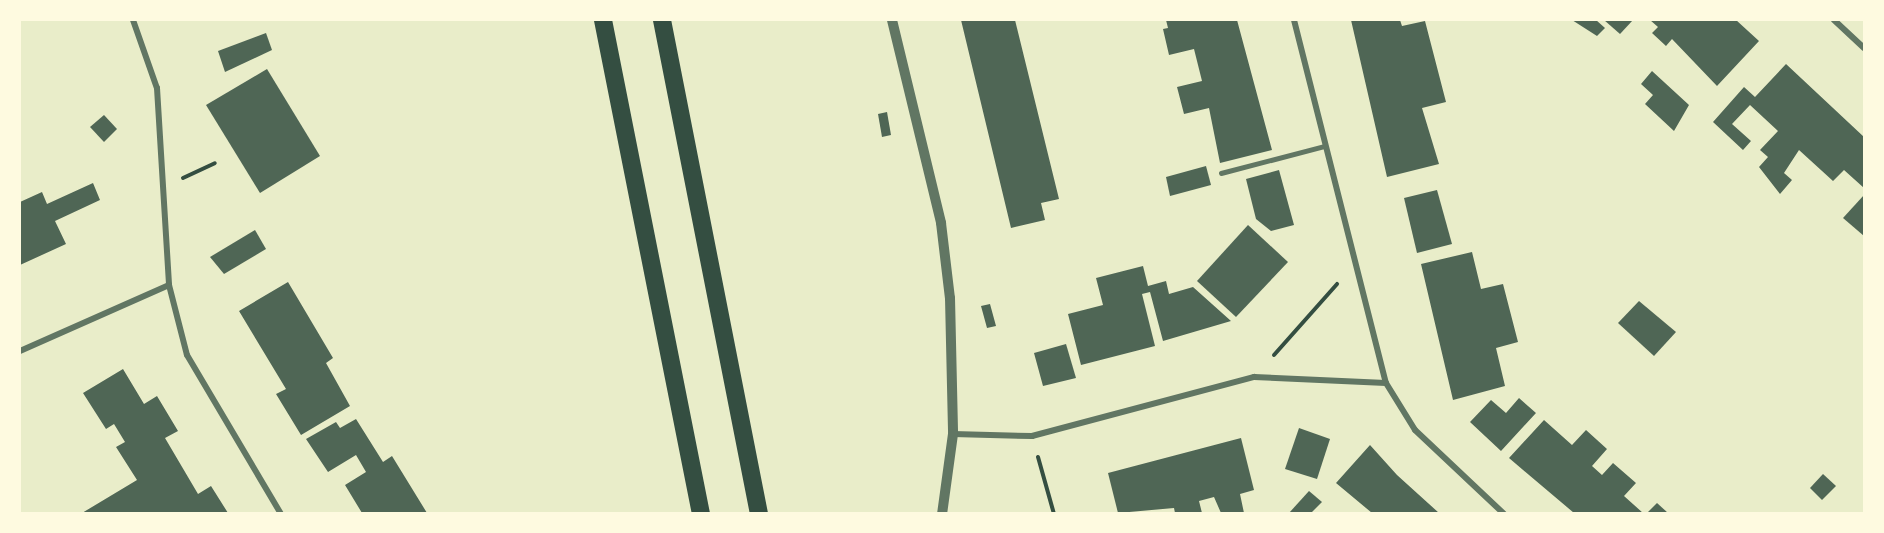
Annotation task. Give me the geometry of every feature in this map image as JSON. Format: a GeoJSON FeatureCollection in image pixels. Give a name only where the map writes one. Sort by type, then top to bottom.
{"type":"FeatureCollection","features":[{"type":"Feature","properties":{"kind":"highway"},"geometry":{"type":"LineString","coordinates":[[603,20],[701,513]]}},
{"type":"Feature","properties":{"kind":"highway"},"geometry":{"type":"LineString","coordinates":[[662,20],[759,513]]}},
{"type":"Feature","properties":{"kind":"street"},"geometry":{"type":"LineString","coordinates":[[133,20],[157,88],[169,285],[187,355],[281,513]]}},
{"type":"Feature","properties":{"kind":"street"},"geometry":{"type":"LineString","coordinates":[[892,20],[941,223],[954,361],[953,434],[942,513]]}},
{"type":"Feature","properties":{"kind":"street"},"geometry":{"type":"LineString","coordinates":[[1294,20],[1386,383],[1415,430],[1504,513]]}},
{"type":"Feature","properties":{"kind":"street"},"geometry":{"type":"LineString","coordinates":[[1834,20],[1864,48]]}},
{"type":"Feature","properties":{"kind":"street"},"geometry":{"type":"LineString","coordinates":[[20,351],[169,285]]}},
{"type":"Feature","properties":{"kind":"street"},"geometry":{"type":"LineString","coordinates":[[953,434],[1032,436],[1254,377],[1386,383]]}},
{"type":"Feature","properties":{"kind":"lane"},"geometry":{"type":"LineString","coordinates":[[1221,173],[1325,146]]}},
{"type":"Feature","properties":{"kind":"path"},"geometry":{"type":"LineString","coordinates":[[164,183],[215,163]]}},
{"type":"Feature","properties":{"kind":"path"},"geometry":{"type":"LineString","coordinates":[[1254,377],[1355,264]]}},
{"type":"Feature","properties":{"kind":"path"},"geometry":{"type":"LineString","coordinates":[[1032,436],[1054,513]]}},
{"type":"Feature","properties":{"kind":"building"},"geometry":{"type":"Polygon","coordinates":[[[961,20],[1015,20],[1059,199],[1041,203],[1045,220],[1011,228],[961,20]]]}},
{"type":"Feature","properties":{"kind":"building"},"geometry":{"type":"Polygon","coordinates":[[[1166,20],[1237,20],[1272,150],[1220,163],[1209,108],[1184,114],[1177,87],[1202,81],[1194,49],[1169,55],[1163,29],[1168,28],[1166,20]]]}},
{"type":"Feature","properties":{"kind":"building"},"geometry":{"type":"Polygon","coordinates":[[[1351,20],[1400,20],[1402,26],[1425,21],[1446,102],[1422,108],[1439,164],[1387,177],[1351,20]]]}},
{"type":"Feature","properties":{"kind":"building"},"geometry":{"type":"Polygon","coordinates":[[[1572,20],[1596,20],[1605,28],[1597,36],[1572,20]]]}},
{"type":"Feature","properties":{"kind":"building"},"geometry":{"type":"Polygon","coordinates":[[[1604,20],[1633,20],[1620,34],[1604,20]]]}},
{"type":"Feature","properties":{"kind":"building"},"geometry":{"type":"Polygon","coordinates":[[[1650,20],[1736,20],[1759,41],[1717,86],[1672,39],[1666,46],[1652,33],[1658,27],[1650,20]]]}},
{"type":"Feature","properties":{"kind":"building"},"geometry":{"type":"Polygon","coordinates":[[[266,33],[272,50],[225,72],[218,51],[266,33]]]}},
{"type":"Feature","properties":{"kind":"building"},"geometry":{"type":"Polygon","coordinates":[[[1786,64],[1864,137],[1864,188],[1844,170],[1833,181],[1799,150],[1784,173],[1792,180],[1780,194],[1759,167],[1768,157],[1760,150],[1778,131],[1750,105],[1732,124],[1751,141],[1743,150],[1713,122],[1744,87],[1755,97],[1786,64]]]}},
{"type":"Feature","properties":{"kind":"building"},"geometry":{"type":"Polygon","coordinates":[[[267,69],[320,156],[260,193],[206,105],[267,69]]]}},
{"type":"Feature","properties":{"kind":"building"},"geometry":{"type":"Polygon","coordinates":[[[1652,71],[1689,105],[1674,131],[1645,104],[1653,95],[1641,84],[1652,71]]]}},
{"type":"Feature","properties":{"kind":"building"},"geometry":{"type":"Polygon","coordinates":[[[887,112],[891,135],[882,137],[878,114],[887,112]]]}},
{"type":"Feature","properties":{"kind":"building"},"geometry":{"type":"Polygon","coordinates":[[[104,115],[117,129],[104,142],[90,127],[104,115]]]}},
{"type":"Feature","properties":{"kind":"building"},"geometry":{"type":"Polygon","coordinates":[[[1206,166],[1211,185],[1170,196],[1166,177],[1206,166]]]}},
{"type":"Feature","properties":{"kind":"building"},"geometry":{"type":"Polygon","coordinates":[[[1279,170],[1294,225],[1271,231],[1256,219],[1246,179],[1279,170]]]}},
{"type":"Feature","properties":{"kind":"building"},"geometry":{"type":"Polygon","coordinates":[[[93,183],[100,200],[55,221],[66,244],[20,265],[20,202],[42,192],[47,204],[93,183]]]}},
{"type":"Feature","properties":{"kind":"building"},"geometry":{"type":"Polygon","coordinates":[[[1437,190],[1452,244],[1417,253],[1404,198],[1437,190]]]}},
{"type":"Feature","properties":{"kind":"building"},"geometry":{"type":"Polygon","coordinates":[[[1864,195],[1864,236],[1843,218],[1864,195]]]}},
{"type":"Feature","properties":{"kind":"building"},"geometry":{"type":"Polygon","coordinates":[[[1248,225],[1288,262],[1236,317],[1197,281],[1248,225]]]}},
{"type":"Feature","properties":{"kind":"building"},"geometry":{"type":"Polygon","coordinates":[[[255,230],[266,249],[224,274],[210,257],[255,230]]]}},
{"type":"Feature","properties":{"kind":"building"},"geometry":{"type":"Polygon","coordinates":[[[1472,252],[1481,289],[1503,284],[1518,342],[1496,348],[1505,386],[1453,400],[1421,264],[1472,252]]]}},
{"type":"Feature","properties":{"kind":"building"},"geometry":{"type":"Polygon","coordinates":[[[1143,266],[1148,286],[1166,281],[1169,294],[1193,287],[1231,321],[1163,341],[1150,292],[1142,294],[1155,346],[1081,365],[1068,314],[1103,305],[1096,278],[1143,266]]]}},
{"type":"Feature","properties":{"kind":"building"},"geometry":{"type":"Polygon","coordinates":[[[288,282],[333,358],[326,363],[350,406],[301,435],[276,394],[286,389],[239,311],[288,282]]]}},
{"type":"Feature","properties":{"kind":"building"},"geometry":{"type":"Polygon","coordinates":[[[1639,301],[1676,332],[1654,356],[1618,323],[1639,301]]]}},
{"type":"Feature","properties":{"kind":"building"},"geometry":{"type":"Polygon","coordinates":[[[990,304],[996,326],[987,328],[981,306],[990,304]]]}},
{"type":"Feature","properties":{"kind":"building"},"geometry":{"type":"Polygon","coordinates":[[[1066,344],[1076,378],[1043,386],[1034,353],[1066,344]]]}},
{"type":"Feature","properties":{"kind":"building"},"geometry":{"type":"Polygon","coordinates":[[[123,369],[144,404],[157,396],[178,431],[165,438],[198,494],[211,486],[228,513],[82,513],[137,480],[116,447],[125,442],[114,424],[106,429],[83,393],[123,369]]]}},
{"type":"Feature","properties":{"kind":"building"},"geometry":{"type":"Polygon","coordinates":[[[1519,398],[1536,413],[1501,451],[1470,422],[1491,400],[1506,413],[1519,398]]]}},
{"type":"Feature","properties":{"kind":"building"},"geometry":{"type":"Polygon","coordinates":[[[356,419],[383,462],[392,456],[427,513],[362,513],[345,485],[366,472],[356,455],[328,472],[306,439],[336,422],[340,428],[356,419]]]}},
{"type":"Feature","properties":{"kind":"building"},"geometry":{"type":"Polygon","coordinates":[[[1544,420],[1572,445],[1586,430],[1607,449],[1592,466],[1602,475],[1613,463],[1636,483],[1624,496],[1643,513],[1574,513],[1509,458],[1544,420]]]}},
{"type":"Feature","properties":{"kind":"building"},"geometry":{"type":"Polygon","coordinates":[[[1299,428],[1330,439],[1317,479],[1285,469],[1299,428]]]}},
{"type":"Feature","properties":{"kind":"building"},"geometry":{"type":"Polygon","coordinates":[[[1241,438],[1254,490],[1240,494],[1244,513],[1221,513],[1214,497],[1199,501],[1202,513],[1175,513],[1174,508],[1118,513],[1108,473],[1241,438]]]}},
{"type":"Feature","properties":{"kind":"building"},"geometry":{"type":"Polygon","coordinates":[[[1370,445],[1397,475],[1439,513],[1372,513],[1336,483],[1370,445]]]}},
{"type":"Feature","properties":{"kind":"building"},"geometry":{"type":"Polygon","coordinates":[[[1823,474],[1836,486],[1822,500],[1810,488],[1823,474]]]}},
{"type":"Feature","properties":{"kind":"building"},"geometry":{"type":"Polygon","coordinates":[[[1309,491],[1322,502],[1311,513],[1289,513],[1309,491]]]}},
{"type":"Feature","properties":{"kind":"building"},"geometry":{"type":"Polygon","coordinates":[[[1657,503],[1668,513],[1647,513],[1657,503]]]}}]}
